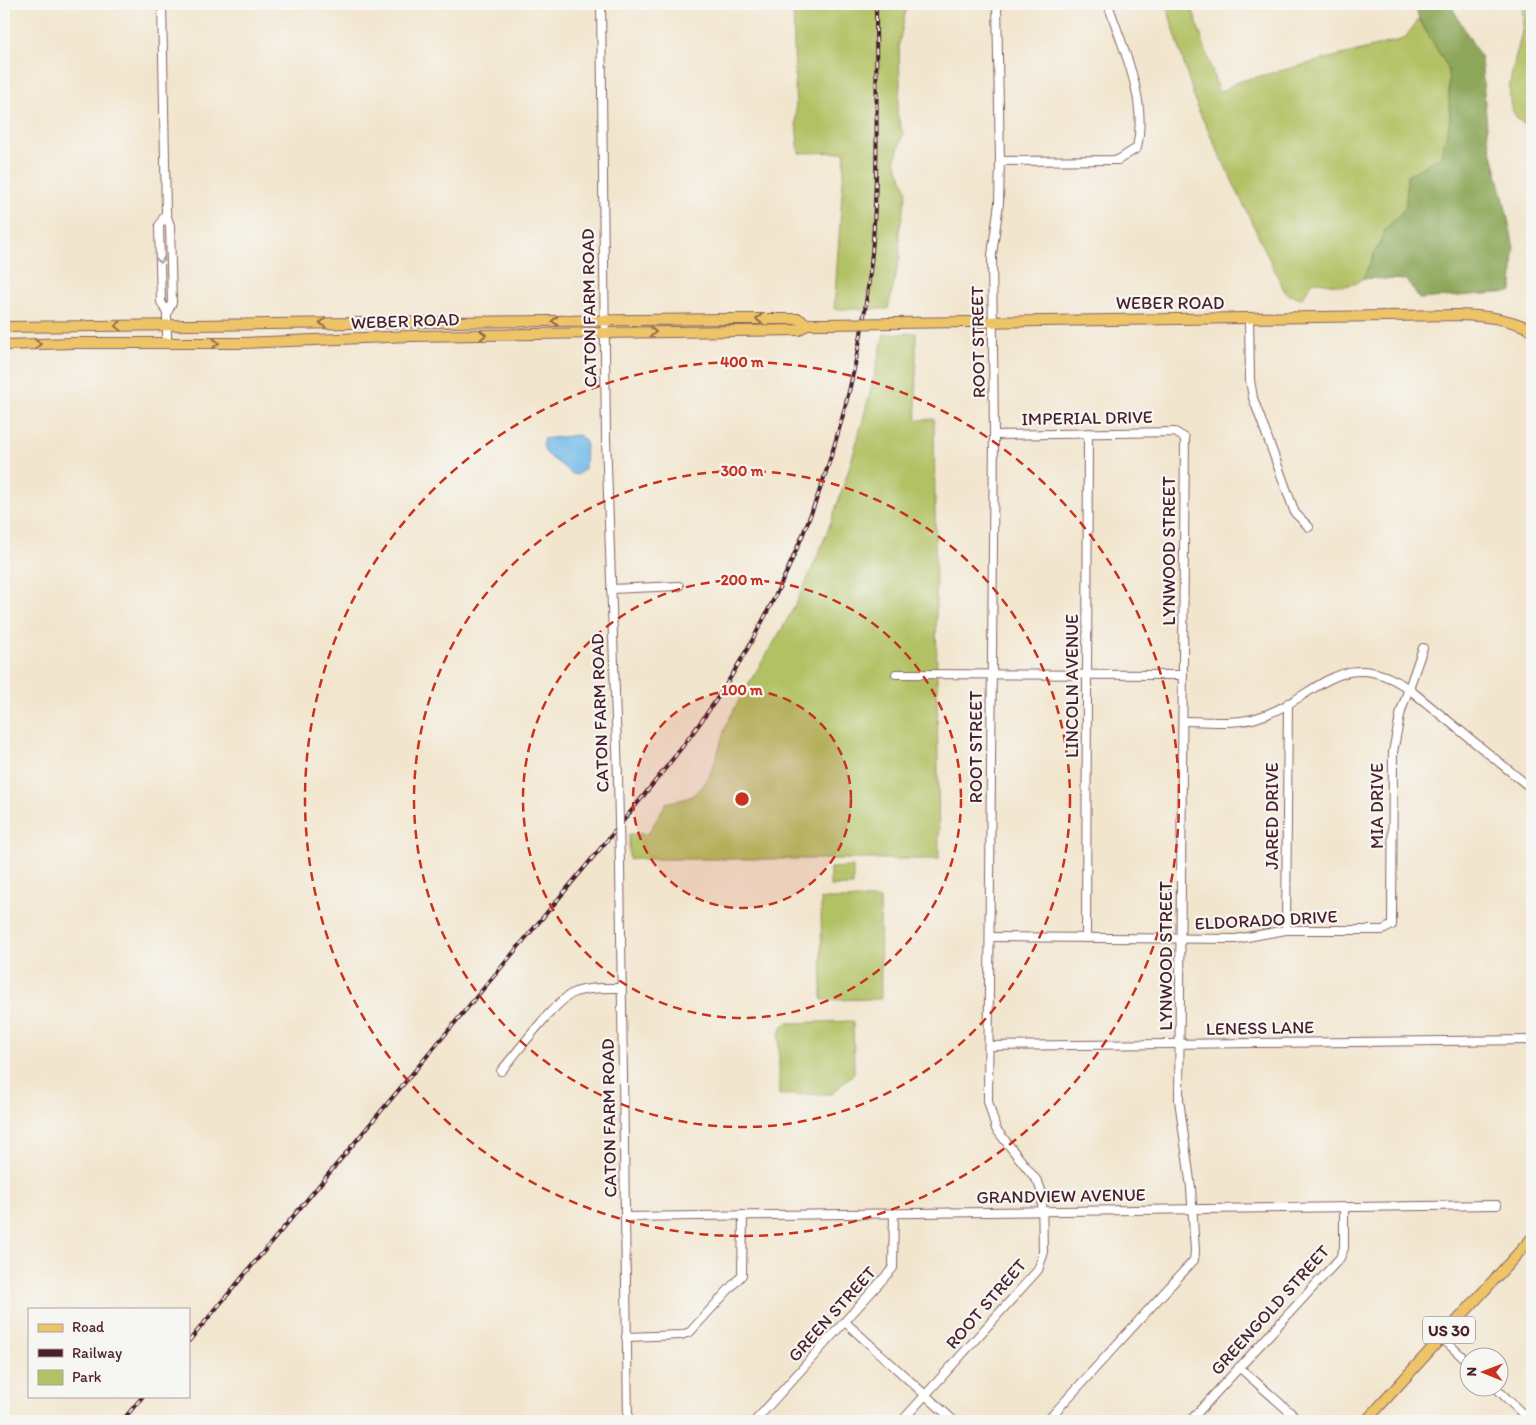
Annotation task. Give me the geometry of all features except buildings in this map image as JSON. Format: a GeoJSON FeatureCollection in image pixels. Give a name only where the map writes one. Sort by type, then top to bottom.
{"type":"FeatureCollection","features":[{"type":"Feature","properties":{"kind":"main road","name":"WEBER ROAD"},"geometry":{"type":"LineString","coordinates":[[4,327],[799,319],[807,324],[826,324],[993,320],[1466,315],[1518,322],[1532,330]]}},
{"type":"Feature","properties":{"kind":"main road","name":"WEBER ROAD"},"geometry":{"type":"LineString","coordinates":[[4,346],[73,343],[243,343],[411,336],[799,330],[807,324]]}},
{"type":"Feature","properties":{"kind":"main road","name":"US 30"},"geometry":{"type":"LineString","coordinates":[[1366,1421],[1532,1238]]}},
{"type":"Feature","properties":{"kind":"street"},"geometry":{"type":"LineString","coordinates":[[162,4],[166,213],[159,226],[161,302],[167,312],[167,343]]}},
{"type":"Feature","properties":{"kind":"street","name":"CATON FARM ROAD"},"geometry":{"type":"LineString","coordinates":[[601,4],[604,333],[620,867],[628,1421]]}},
{"type":"Feature","properties":{"kind":"street","name":"ROOT STREET"},"geometry":{"type":"LineString","coordinates":[[902,1421],[1038,1270],[1043,1255],[1042,1193],[1038,1182],[996,1130],[988,1101],[994,435],[992,256],[999,203],[1000,161],[997,4]]}},
{"type":"Feature","properties":{"kind":"street"},"geometry":{"type":"LineString","coordinates":[[1000,161],[1118,160],[1137,148],[1140,113],[1138,96],[1108,4]]}},
{"type":"Feature","properties":{"kind":"street"},"geometry":{"type":"LineString","coordinates":[[1249,318],[1250,380],[1253,398],[1295,513],[1309,527]]}},
{"type":"Feature","properties":{"kind":"street","name":"IMPERIAL DRIVE"},"geometry":{"type":"LineString","coordinates":[[994,435],[1175,432],[1181,436]]}},
{"type":"Feature","properties":{"kind":"street","name":"LINCOLN AVENUE"},"geometry":{"type":"LineString","coordinates":[[1086,938],[1088,433]]}},
{"type":"Feature","properties":{"kind":"street","name":"LYNWOOD STREET"},"geometry":{"type":"LineString","coordinates":[[1047,1421],[1194,1260],[1196,1251],[1179,1100],[1185,438],[1181,436]]}},
{"type":"Feature","properties":{"kind":"street"},"geometry":{"type":"LineString","coordinates":[[611,589],[679,586]]}},
{"type":"Feature","properties":{"kind":"street","name":"MIA DRIVE"},"geometry":{"type":"LineString","coordinates":[[1392,925],[1393,752],[1396,726],[1422,648]]}},
{"type":"Feature","properties":{"kind":"street"},"geometry":{"type":"LineString","coordinates":[[1183,721],[1245,720],[1260,717],[1335,675],[1353,672],[1372,672],[1392,677],[1409,689],[1532,789]]}},
{"type":"Feature","properties":{"kind":"street"},"geometry":{"type":"LineString","coordinates":[[896,674],[1183,675]]}},
{"type":"Feature","properties":{"kind":"street","name":"JARED DRIVE"},"geometry":{"type":"LineString","coordinates":[[1286,930],[1288,703]]}},
{"type":"Feature","properties":{"kind":"street","name":"ELDORADO DRIVE"},"geometry":{"type":"LineString","coordinates":[[990,937],[1236,939],[1286,930],[1383,930],[1392,925]]}},
{"type":"Feature","properties":{"kind":"street"},"geometry":{"type":"LineString","coordinates":[[501,1071],[560,1002],[574,993],[590,988],[621,988]]}},
{"type":"Feature","properties":{"kind":"street","name":"LENESS LANE"},"geometry":{"type":"LineString","coordinates":[[988,1046],[1532,1040]]}},
{"type":"Feature","properties":{"kind":"street","name":"GRANDVIEW AVENUE"},"geometry":{"type":"LineString","coordinates":[[625,1216],[1497,1205]]}},
{"type":"Feature","properties":{"kind":"street","name":"GREENGOLD STREET"},"geometry":{"type":"LineString","coordinates":[[1190,1421],[1340,1258],[1344,1248],[1344,1207]]}},
{"type":"Feature","properties":{"kind":"street","name":"GREEN STREET"},"geometry":{"type":"LineString","coordinates":[[755,1421],[893,1268],[894,1213]]}},
{"type":"Feature","properties":{"kind":"street"},"geometry":{"type":"LineString","coordinates":[[626,1337],[681,1335],[690,1332],[742,1275],[743,1215]]}},
{"type":"Feature","properties":{"kind":"street"},"geometry":{"type":"LineString","coordinates":[[845,1322],[954,1421]]}},
{"type":"Feature","properties":{"kind":"street"},"geometry":{"type":"LineString","coordinates":[[1442,1338],[1458,1353]]}},
{"type":"Feature","properties":{"kind":"street"},"geometry":{"type":"LineString","coordinates":[[1239,1367],[1300,1421]]}},
{"type":"Feature","properties":{"kind":"street"},"geometry":{"type":"LineString","coordinates":[[1506,1398],[1530,1421]]}},
{"type":"Feature","properties":{"kind":"green space"},"geometry":{"type":"Polygon","coordinates":[[[793,4],[907,4],[899,44],[900,86],[897,113],[903,134],[895,160],[907,191],[899,232],[900,256],[888,309],[834,309],[845,152],[799,153],[796,123],[793,4]]]}},
{"type":"Feature","properties":{"kind":"green space"},"geometry":{"type":"Polygon","coordinates":[[[1166,4],[1191,4],[1219,93],[1237,82],[1404,39],[1419,19],[1448,68],[1450,120],[1441,156],[1407,176],[1406,207],[1386,229],[1363,278],[1354,284],[1343,286],[1313,281],[1302,298],[1286,294],[1197,107],[1166,4]]]}},
{"type":"Feature","properties":{"kind":"green space"},"geometry":{"type":"Polygon","coordinates":[[[1415,4],[1450,4],[1481,58],[1488,138],[1514,248],[1512,292],[1419,299],[1407,280],[1363,278],[1386,229],[1406,207],[1407,176],[1441,156],[1450,120],[1448,68],[1419,19],[1415,4]]]}},
{"type":"Feature","properties":{"kind":"green space"},"geometry":{"type":"Polygon","coordinates":[[[1521,4],[1532,4],[1532,131],[1514,115],[1510,99],[1512,72],[1522,30],[1521,4]]]}},
{"type":"Feature","properties":{"kind":"green space"},"geometry":{"type":"Polygon","coordinates":[[[916,333],[916,420],[934,419],[939,859],[629,859],[629,834],[648,834],[666,803],[691,796],[699,790],[711,772],[729,719],[791,613],[827,533],[859,435],[884,334],[916,333]]]}},
{"type":"Feature","properties":{"kind":"green space"},"geometry":{"type":"Polygon","coordinates":[[[853,867],[853,886],[830,886],[830,868],[853,867]]]}},
{"type":"Feature","properties":{"kind":"green space"},"geometry":{"type":"Polygon","coordinates":[[[821,899],[880,899],[881,999],[822,1000],[821,899]]]}},
{"type":"Feature","properties":{"kind":"green space"},"geometry":{"type":"Polygon","coordinates":[[[853,1021],[854,1073],[832,1094],[779,1095],[779,1034],[783,1026],[787,1023],[853,1021]]]}},
{"type":"Feature","properties":{"kind":"water"},"geometry":{"type":"Polygon","coordinates":[[[579,435],[586,442],[585,469],[577,475],[570,472],[545,452],[543,439],[579,435]]]}},
{"type":"Feature","properties":{"kind":"railway"},"geometry":{"type":"LineString","coordinates":[[190,1340],[664,770],[720,695],[760,626],[785,576],[807,525],[826,472],[855,364],[865,309],[872,253],[876,191],[876,4]]}},
{"type":"Feature","properties":{"kind":"railway"},"geometry":{"type":"LineString","coordinates":[[122,1421],[141,1398]]}}]}
